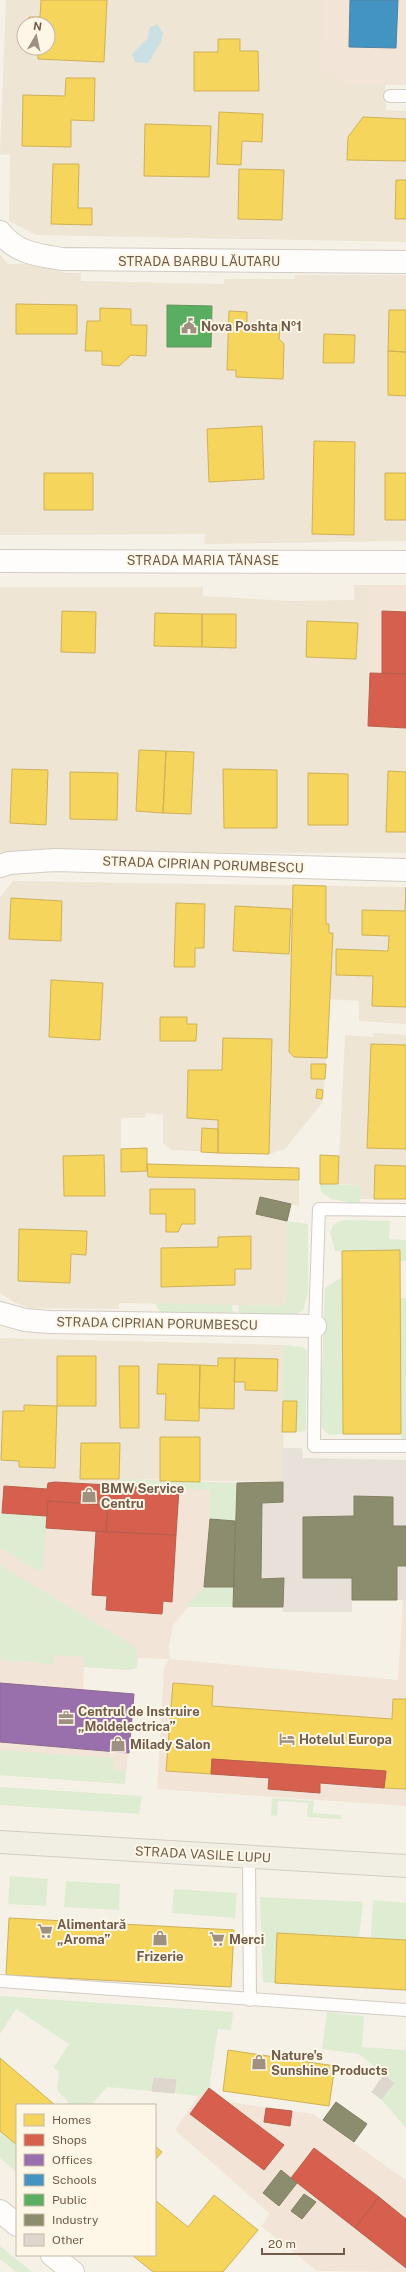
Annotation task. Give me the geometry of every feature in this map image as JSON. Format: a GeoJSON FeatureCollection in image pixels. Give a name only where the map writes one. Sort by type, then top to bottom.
{"type":"FeatureCollection","features":[{"type":"Feature","properties":{"kind":"main road","name":"STRADA VASILE LUPU"},"geometry":{"type":"LineString","coordinates":[[0,1842],[406,1866]]}},
{"type":"Feature","properties":{"kind":"street","name":"STRADA BARBU LĂUTARU"},"geometry":{"type":"LineString","coordinates":[[0,232],[8,243],[29,253],[62,259],[406,262]]}},
{"type":"Feature","properties":{"kind":"street","name":"STRADA MARIA TĂNASE"},"geometry":{"type":"LineString","coordinates":[[0,561],[406,562]]}},
{"type":"Feature","properties":{"kind":"street","name":"STRADA CIPRIAN PORUMBESCU"},"geometry":{"type":"LineString","coordinates":[[0,866],[9,862],[55,860],[406,870]]}},
{"type":"Feature","properties":{"kind":"street","name":"STRADA CIPRIAN PORUMBESCU"},"geometry":{"type":"LineString","coordinates":[[0,1313],[25,1320],[49,1322],[315,1326]]}},
{"type":"Feature","properties":{"kind":"street"},"geometry":{"type":"LineString","coordinates":[[0,2211],[16,2224]]}},
{"type":"Feature","properties":{"kind":"street"},"geometry":{"type":"LineString","coordinates":[[53,2256],[73,2272]]}},
{"type":"Feature","properties":{"kind":"lane"},"geometry":{"type":"LineString","coordinates":[[390,96],[406,96]]}},
{"type":"Feature","properties":{"kind":"lane"},"geometry":{"type":"LineString","coordinates":[[406,1210],[319,1209],[315,1326],[314,1446],[406,1446]]}},
{"type":"Feature","properties":{"kind":"lane"},"geometry":{"type":"LineString","coordinates":[[249,1857],[250,2000]]}},
{"type":"Feature","properties":{"kind":"lane"},"geometry":{"type":"LineString","coordinates":[[0,1981],[406,2010]]}},
{"type":"Feature","properties":{"kind":"shaded area"},"geometry":{"type":"Polygon","coordinates":[[[6,0],[323,0],[323,68],[348,85],[385,85],[386,110],[406,111],[406,242],[36,235],[9,221],[10,155],[0,154],[6,0]]]}},
{"type":"Feature","properties":{"kind":"shaded area"},"geometry":{"type":"Polygon","coordinates":[[[323,0],[406,0],[406,85],[348,85],[322,68],[323,0]]]}},
{"type":"Feature","properties":{"kind":"shaded area"},"geometry":{"type":"Polygon","coordinates":[[[157,24],[163,33],[161,42],[148,63],[135,62],[132,54],[148,38],[149,28],[157,24]]]}},
{"type":"Feature","properties":{"kind":"shaded area"},"geometry":{"type":"Polygon","coordinates":[[[0,255],[8,264],[29,264],[67,273],[81,273],[81,281],[224,284],[224,279],[295,279],[295,275],[406,275],[406,541],[204,544],[205,534],[0,535],[0,255]]]}},
{"type":"Feature","properties":{"kind":"shaded area"},"geometry":{"type":"Polygon","coordinates":[[[354,585],[370,585],[368,726],[406,728],[406,853],[0,852],[0,587],[203,587],[203,596],[289,601],[354,600],[354,585]]]}},
{"type":"Feature","properties":{"kind":"shaded area"},"geometry":{"type":"Polygon","coordinates":[[[370,585],[406,585],[406,728],[368,726],[370,585]]]}},
{"type":"Feature","properties":{"kind":"shaded area"},"geometry":{"type":"Polygon","coordinates":[[[13,881],[406,887],[406,1024],[359,1021],[359,1001],[330,999],[323,1102],[285,1149],[269,1154],[171,1150],[163,1143],[163,1115],[146,1113],[145,1118],[121,1118],[121,1148],[147,1148],[147,1164],[299,1168],[299,1206],[291,1204],[287,1221],[287,1291],[284,1306],[119,1303],[119,1309],[29,1308],[14,1302],[0,1293],[0,897],[13,881]]]}},
{"type":"Feature","properties":{"kind":"shaded area"},"geometry":{"type":"Polygon","coordinates":[[[373,1033],[406,1035],[406,1199],[360,1199],[360,1185],[338,1184],[345,1035],[373,1037],[373,1033]]]}},
{"type":"Feature","properties":{"kind":"shaded area"},"geometry":{"type":"Polygon","coordinates":[[[0,1338],[284,1345],[283,1482],[120,1479],[119,1486],[55,1482],[47,1489],[0,1486],[0,1338]]]}},
{"type":"Feature","properties":{"kind":"shaded area"},"geometry":{"type":"Polygon","coordinates":[[[282,1448],[302,1448],[303,1458],[406,1460],[406,1600],[352,1600],[352,1612],[282,1612],[283,1607],[233,1607],[237,1483],[283,1482],[282,1448]]]}},
{"type":"Feature","properties":{"kind":"shaded area"},"geometry":{"type":"Polygon","coordinates":[[[119,1479],[237,1483],[233,1607],[188,1607],[173,1625],[169,1646],[170,1659],[398,1680],[403,1599],[406,1600],[406,1806],[157,1789],[164,1668],[169,1659],[138,1658],[137,1668],[130,1670],[84,1667],[83,1690],[134,1694],[125,1784],[0,1775],[0,1486],[47,1488],[48,1483],[55,1482],[119,1486],[119,1479]]]}},
{"type":"Feature","properties":{"kind":"shaded area"},"geometry":{"type":"Polygon","coordinates":[[[209,2088],[228,2102],[313,2114],[406,2180],[406,2272],[317,2271],[261,2226],[270,2214],[175,2130],[198,2096],[209,2088]]]}},
{"type":"Feature","properties":{"kind":"green space"},"geometry":{"type":"Polygon","coordinates":[[[320,1184],[360,1185],[360,1204],[331,1199],[321,1192],[320,1184]]]}},
{"type":"Feature","properties":{"kind":"green space"},"geometry":{"type":"Polygon","coordinates":[[[343,1220],[390,1221],[389,1239],[406,1240],[406,1261],[400,1261],[400,1250],[335,1251],[330,1232],[334,1224],[343,1220]]]}},
{"type":"Feature","properties":{"kind":"green space"},"geometry":{"type":"Polygon","coordinates":[[[287,1221],[308,1224],[308,1293],[303,1310],[295,1315],[239,1314],[238,1305],[284,1306],[287,1291],[287,1221]]]}},
{"type":"Feature","properties":{"kind":"green space"},"geometry":{"type":"Polygon","coordinates":[[[342,1277],[343,1434],[329,1435],[320,1426],[325,1288],[342,1277]]]}},
{"type":"Feature","properties":{"kind":"green space"},"geometry":{"type":"Polygon","coordinates":[[[400,1298],[406,1298],[406,1439],[402,1439],[401,1434],[400,1298]]]}},
{"type":"Feature","properties":{"kind":"green space"},"geometry":{"type":"Polygon","coordinates":[[[155,1303],[232,1305],[233,1314],[160,1312],[155,1303]]]}},
{"type":"Feature","properties":{"kind":"green space"},"geometry":{"type":"Polygon","coordinates":[[[284,1345],[302,1347],[307,1350],[306,1431],[296,1432],[297,1402],[283,1401],[284,1345]]]}},
{"type":"Feature","properties":{"kind":"green space"},"geometry":{"type":"Polygon","coordinates":[[[119,1479],[237,1483],[235,1521],[210,1519],[210,1490],[119,1486],[119,1479]]]}},
{"type":"Feature","properties":{"kind":"green space"},"geometry":{"type":"Polygon","coordinates":[[[0,1513],[47,1516],[43,1571],[37,1570],[0,1548],[0,1513]]]}},
{"type":"Feature","properties":{"kind":"green space"},"geometry":{"type":"Polygon","coordinates":[[[0,1565],[134,1646],[137,1651],[137,1668],[130,1670],[84,1667],[83,1657],[55,1655],[54,1664],[0,1660],[0,1565]]]}},
{"type":"Feature","properties":{"kind":"green space"},"geometry":{"type":"Polygon","coordinates":[[[204,1587],[234,1587],[233,1607],[188,1607],[188,1604],[204,1587]]]}},
{"type":"Feature","properties":{"kind":"green space"},"geometry":{"type":"Polygon","coordinates":[[[0,1750],[114,1758],[113,1769],[126,1771],[125,1784],[0,1775],[0,1750]]]}},
{"type":"Feature","properties":{"kind":"green space"},"geometry":{"type":"Polygon","coordinates":[[[0,1787],[142,1796],[139,1814],[0,1805],[0,1787]]]}},
{"type":"Feature","properties":{"kind":"green space"},"geometry":{"type":"Polygon","coordinates":[[[272,1798],[314,1801],[313,1813],[341,1815],[341,1819],[307,1817],[308,1803],[278,1801],[277,1816],[271,1815],[272,1798]]]}},
{"type":"Feature","properties":{"kind":"green space"},"geometry":{"type":"Polygon","coordinates":[[[10,1876],[48,1879],[46,1906],[8,1904],[10,1876]]]}},
{"type":"Feature","properties":{"kind":"green space"},"geometry":{"type":"Polygon","coordinates":[[[66,1881],[120,1884],[119,1910],[64,1907],[66,1881]]]}},
{"type":"Feature","properties":{"kind":"green space"},"geometry":{"type":"Polygon","coordinates":[[[174,1889],[237,1893],[235,1918],[172,1913],[174,1889]]]}},
{"type":"Feature","properties":{"kind":"green space"},"geometry":{"type":"Polygon","coordinates":[[[260,1897],[363,1902],[359,1938],[277,1933],[275,1983],[263,1982],[260,1897]]]}},
{"type":"Feature","properties":{"kind":"green space"},"geometry":{"type":"Polygon","coordinates":[[[373,1900],[406,1903],[406,1940],[371,1938],[373,1900]]]}},
{"type":"Feature","properties":{"kind":"green space"},"geometry":{"type":"Polygon","coordinates":[[[0,1996],[233,2012],[231,2030],[218,2029],[209,2088],[198,2096],[174,2093],[176,2080],[154,2078],[152,2091],[107,2087],[92,2104],[67,2104],[68,2102],[57,2090],[59,2071],[53,2068],[69,2044],[16,2009],[0,2034],[0,1996]]]}},
{"type":"Feature","properties":{"kind":"green space"},"geometry":{"type":"Polygon","coordinates":[[[327,2012],[364,2016],[362,2047],[405,2050],[406,2045],[406,2128],[381,2099],[394,2082],[359,2054],[322,2049],[327,2012]]]}},
{"type":"Feature","properties":{"kind":"green space"},"geometry":{"type":"Polygon","coordinates":[[[0,2131],[16,2144],[16,2171],[0,2158],[0,2131]]]}},
{"type":"Feature","properties":{"kind":"green space"},"geometry":{"type":"Polygon","coordinates":[[[0,2246],[32,2272],[16,2272],[0,2259],[0,2246]]]}},
{"type":"Feature","properties":{"kind":"building: Homes"},"geometry":{"type":"Polygon","coordinates":[[[41,0],[107,0],[104,62],[38,59],[38,56],[56,56],[56,16],[40,16],[41,0]]]}},
{"type":"Feature","properties":{"kind":"building: Homes"},"geometry":{"type":"Polygon","coordinates":[[[218,39],[240,39],[240,51],[258,51],[259,91],[194,91],[194,52],[218,52],[218,39]]]}},
{"type":"Feature","properties":{"kind":"building: Homes"},"geometry":{"type":"Polygon","coordinates":[[[66,78],[95,78],[94,121],[71,120],[71,147],[22,146],[23,95],[65,96],[66,78]]]}},
{"type":"Feature","properties":{"kind":"building: Homes"},"geometry":{"type":"Polygon","coordinates":[[[219,112],[263,114],[262,142],[242,141],[241,165],[217,164],[219,112]]]}},
{"type":"Feature","properties":{"kind":"building: Homes"},"geometry":{"type":"Polygon","coordinates":[[[363,117],[406,119],[406,161],[347,160],[348,137],[363,117]]]}},
{"type":"Feature","properties":{"kind":"building: Homes"},"geometry":{"type":"Polygon","coordinates":[[[145,124],[211,126],[209,177],[144,176],[145,124]]]}},
{"type":"Feature","properties":{"kind":"building: Homes"},"geometry":{"type":"Polygon","coordinates":[[[53,164],[79,164],[78,208],[92,208],[92,225],[51,224],[53,164]]]}},
{"type":"Feature","properties":{"kind":"building: Homes"},"geometry":{"type":"Polygon","coordinates":[[[239,169],[284,170],[282,220],[238,219],[239,169]]]}},
{"type":"Feature","properties":{"kind":"building: Homes"},"geometry":{"type":"Polygon","coordinates":[[[396,180],[406,180],[406,219],[395,219],[396,180]]]}},
{"type":"Feature","properties":{"kind":"building: Homes"},"geometry":{"type":"Polygon","coordinates":[[[16,304],[77,305],[77,334],[16,334],[16,304]]]}},
{"type":"Feature","properties":{"kind":"building: Homes"},"geometry":{"type":"Polygon","coordinates":[[[100,308],[131,309],[131,325],[147,325],[146,356],[131,355],[119,366],[102,365],[102,351],[85,351],[87,321],[100,321],[100,308]]]}},
{"type":"Feature","properties":{"kind":"building: Homes"},"geometry":{"type":"Polygon","coordinates":[[[389,310],[406,310],[406,352],[388,351],[389,310]]]}},
{"type":"Feature","properties":{"kind":"building: Homes"},"geometry":{"type":"Polygon","coordinates":[[[229,311],[247,312],[247,324],[280,325],[279,339],[284,344],[283,379],[236,377],[236,370],[227,370],[229,311]]]}},
{"type":"Feature","properties":{"kind":"building: Homes"},"geometry":{"type":"Polygon","coordinates":[[[324,334],[355,335],[354,363],[323,363],[324,334]]]}},
{"type":"Feature","properties":{"kind":"building: Homes"},"geometry":{"type":"Polygon","coordinates":[[[388,351],[406,352],[406,396],[388,395],[388,351]]]}},
{"type":"Feature","properties":{"kind":"building: Homes"},"geometry":{"type":"Polygon","coordinates":[[[262,426],[264,479],[209,482],[207,429],[262,426]]]}},
{"type":"Feature","properties":{"kind":"building: Homes"},"geometry":{"type":"Polygon","coordinates":[[[314,441],[355,442],[354,535],[312,534],[314,441]]]}},
{"type":"Feature","properties":{"kind":"building: Homes"},"geometry":{"type":"Polygon","coordinates":[[[44,473],[93,473],[93,510],[44,510],[44,473]]]}},
{"type":"Feature","properties":{"kind":"building: Homes"},"geometry":{"type":"Polygon","coordinates":[[[385,473],[406,473],[406,520],[385,520],[385,473]]]}},
{"type":"Feature","properties":{"kind":"building: Homes"},"geometry":{"type":"Polygon","coordinates":[[[62,611],[96,612],[95,653],[61,652],[62,611]]]}},
{"type":"Feature","properties":{"kind":"building: Homes"},"geometry":{"type":"Polygon","coordinates":[[[155,613],[202,614],[202,647],[154,646],[155,613]]]}},
{"type":"Feature","properties":{"kind":"building: Homes"},"geometry":{"type":"Polygon","coordinates":[[[202,614],[236,614],[236,648],[202,647],[202,614]]]}},
{"type":"Feature","properties":{"kind":"building: Homes"},"geometry":{"type":"Polygon","coordinates":[[[307,621],[358,623],[356,659],[306,657],[307,621]]]}},
{"type":"Feature","properties":{"kind":"building: Homes"},"geometry":{"type":"Polygon","coordinates":[[[139,750],[166,751],[163,813],[136,811],[139,750]]]}},
{"type":"Feature","properties":{"kind":"building: Homes"},"geometry":{"type":"Polygon","coordinates":[[[166,751],[194,752],[191,814],[163,813],[166,751]]]}},
{"type":"Feature","properties":{"kind":"building: Homes"},"geometry":{"type":"Polygon","coordinates":[[[12,769],[48,770],[46,825],[10,823],[12,769]]]}},
{"type":"Feature","properties":{"kind":"building: Homes"},"geometry":{"type":"Polygon","coordinates":[[[223,769],[277,770],[277,828],[224,828],[223,769]]]}},
{"type":"Feature","properties":{"kind":"building: Homes"},"geometry":{"type":"Polygon","coordinates":[[[388,771],[406,772],[406,832],[386,832],[388,771]]]}},
{"type":"Feature","properties":{"kind":"building: Homes"},"geometry":{"type":"Polygon","coordinates":[[[70,772],[118,773],[117,820],[70,819],[70,772]]]}},
{"type":"Feature","properties":{"kind":"building: Homes"},"geometry":{"type":"Polygon","coordinates":[[[308,773],[348,774],[348,825],[308,825],[308,773]]]}},
{"type":"Feature","properties":{"kind":"building: Homes"},"geometry":{"type":"Polygon","coordinates":[[[293,885],[326,886],[326,924],[329,924],[329,933],[333,933],[327,1058],[294,1057],[289,1052],[293,885]]]}},
{"type":"Feature","properties":{"kind":"building: Homes"},"geometry":{"type":"Polygon","coordinates":[[[406,887],[406,1007],[372,1006],[373,976],[336,975],[336,949],[388,951],[389,936],[362,935],[362,910],[405,911],[406,887]]]}},
{"type":"Feature","properties":{"kind":"building: Homes"},"geometry":{"type":"Polygon","coordinates":[[[11,898],[62,901],[61,941],[9,939],[11,898]]]}},
{"type":"Feature","properties":{"kind":"building: Homes"},"geometry":{"type":"Polygon","coordinates":[[[176,903],[205,904],[204,948],[195,948],[195,967],[174,967],[176,903]]]}},
{"type":"Feature","properties":{"kind":"building: Homes"},"geometry":{"type":"Polygon","coordinates":[[[235,906],[291,909],[289,954],[233,951],[235,906]]]}},
{"type":"Feature","properties":{"kind":"building: Homes"},"geometry":{"type":"Polygon","coordinates":[[[51,980],[103,983],[100,1040],[49,1037],[51,980]]]}},
{"type":"Feature","properties":{"kind":"building: Homes"},"geometry":{"type":"Polygon","coordinates":[[[160,1017],[187,1017],[187,1024],[197,1024],[196,1041],[160,1041],[160,1017]]]}},
{"type":"Feature","properties":{"kind":"building: Homes"},"geometry":{"type":"Polygon","coordinates":[[[223,1038],[272,1039],[269,1154],[218,1153],[218,1120],[187,1118],[188,1070],[222,1070],[223,1038]]]}},
{"type":"Feature","properties":{"kind":"building: Homes"},"geometry":{"type":"Polygon","coordinates":[[[371,1044],[406,1045],[406,1149],[367,1148],[371,1044]]]}},
{"type":"Feature","properties":{"kind":"building: Homes"},"geometry":{"type":"Polygon","coordinates":[[[311,1064],[326,1064],[325,1079],[311,1079],[311,1064]]]}},
{"type":"Feature","properties":{"kind":"building: Homes"},"geometry":{"type":"Polygon","coordinates":[[[317,1089],[323,1090],[322,1099],[316,1098],[317,1089]]]}},
{"type":"Feature","properties":{"kind":"building: Homes"},"geometry":{"type":"Polygon","coordinates":[[[202,1128],[218,1129],[218,1153],[201,1152],[202,1128]]]}},
{"type":"Feature","properties":{"kind":"building: Homes"},"geometry":{"type":"Polygon","coordinates":[[[147,1148],[147,1171],[121,1172],[121,1149],[147,1148]]]}},
{"type":"Feature","properties":{"kind":"building: Homes"},"geometry":{"type":"Polygon","coordinates":[[[104,1155],[105,1196],[64,1196],[63,1156],[104,1155]]]}},
{"type":"Feature","properties":{"kind":"building: Homes"},"geometry":{"type":"Polygon","coordinates":[[[320,1155],[339,1156],[338,1184],[320,1184],[320,1155]]]}},
{"type":"Feature","properties":{"kind":"building: Homes"},"geometry":{"type":"Polygon","coordinates":[[[147,1164],[299,1168],[299,1180],[148,1177],[147,1164]]]}},
{"type":"Feature","properties":{"kind":"building: Homes"},"geometry":{"type":"Polygon","coordinates":[[[375,1165],[406,1166],[406,1199],[374,1199],[375,1165]]]}},
{"type":"Feature","properties":{"kind":"building: Homes"},"geometry":{"type":"Polygon","coordinates":[[[150,1189],[195,1189],[195,1224],[182,1224],[178,1232],[166,1232],[166,1214],[150,1214],[150,1189]]]}},
{"type":"Feature","properties":{"kind":"building: Homes"},"geometry":{"type":"Polygon","coordinates":[[[19,1229],[87,1231],[86,1255],[71,1254],[70,1283],[18,1281],[19,1229]]]}},
{"type":"Feature","properties":{"kind":"building: Homes"},"geometry":{"type":"Polygon","coordinates":[[[251,1236],[251,1269],[235,1269],[235,1285],[161,1287],[161,1248],[218,1247],[218,1237],[251,1236]]]}},
{"type":"Feature","properties":{"kind":"building: Homes"},"geometry":{"type":"Polygon","coordinates":[[[400,1250],[401,1434],[343,1434],[342,1251],[400,1250]]]}},
{"type":"Feature","properties":{"kind":"building: Homes"},"geometry":{"type":"Polygon","coordinates":[[[57,1356],[96,1356],[96,1406],[57,1406],[57,1356]]]}},
{"type":"Feature","properties":{"kind":"building: Homes"},"geometry":{"type":"Polygon","coordinates":[[[218,1358],[235,1358],[234,1409],[199,1408],[200,1365],[218,1366],[218,1358]]]}},
{"type":"Feature","properties":{"kind":"building: Homes"},"geometry":{"type":"Polygon","coordinates":[[[235,1358],[278,1359],[277,1391],[245,1390],[245,1382],[234,1382],[235,1358]]]}},
{"type":"Feature","properties":{"kind":"building: Homes"},"geometry":{"type":"Polygon","coordinates":[[[158,1364],[200,1365],[199,1421],[165,1420],[166,1394],[157,1394],[158,1364]]]}},
{"type":"Feature","properties":{"kind":"building: Homes"},"geometry":{"type":"Polygon","coordinates":[[[119,1366],[139,1366],[139,1428],[120,1428],[119,1366]]]}},
{"type":"Feature","properties":{"kind":"building: Homes"},"geometry":{"type":"Polygon","coordinates":[[[283,1401],[297,1401],[296,1432],[282,1432],[283,1401]]]}},
{"type":"Feature","properties":{"kind":"building: Homes"},"geometry":{"type":"Polygon","coordinates":[[[24,1405],[57,1406],[55,1468],[19,1467],[19,1461],[1,1460],[3,1411],[24,1411],[24,1405]]]}},
{"type":"Feature","properties":{"kind":"building: Homes"},"geometry":{"type":"Polygon","coordinates":[[[160,1437],[200,1437],[200,1482],[160,1481],[160,1437]]]}},
{"type":"Feature","properties":{"kind":"building: Homes"},"geometry":{"type":"Polygon","coordinates":[[[81,1443],[120,1443],[119,1479],[80,1479],[81,1443]]]}},
{"type":"Feature","properties":{"kind":"building: Homes","name":"Hotelul Europa"},"geometry":{"type":"Polygon","coordinates":[[[173,1683],[213,1686],[212,1706],[392,1719],[393,1699],[406,1699],[406,1789],[384,1788],[386,1771],[212,1759],[211,1774],[166,1771],[173,1683]]]}},
{"type":"Feature","properties":{"kind":"building: Homes"},"geometry":{"type":"Polygon","coordinates":[[[9,1918],[234,1930],[231,1987],[6,1975],[9,1918]]]}},
{"type":"Feature","properties":{"kind":"building: Homes"},"geometry":{"type":"Polygon","coordinates":[[[277,1933],[406,1940],[406,1990],[275,1983],[277,1933]]]}},
{"type":"Feature","properties":{"kind":"building: Homes"},"geometry":{"type":"Polygon","coordinates":[[[228,2050],[335,2066],[329,2106],[223,2091],[228,2050]]]}},
{"type":"Feature","properties":{"kind":"building: Homes"},"geometry":{"type":"Polygon","coordinates":[[[0,2058],[54,2104],[16,2104],[16,2144],[0,2131],[0,2058]]]}},
{"type":"Feature","properties":{"kind":"building: Homes"},"geometry":{"type":"Polygon","coordinates":[[[156,2147],[162,2152],[156,2159],[156,2147]]]}},
{"type":"Feature","properties":{"kind":"building: Homes"},"geometry":{"type":"Polygon","coordinates":[[[214,2195],[258,2230],[223,2272],[153,2272],[133,2256],[156,2256],[156,2201],[188,2227],[214,2195]]]}},
{"type":"Feature","properties":{"kind":"building: Shops"},"geometry":{"type":"Polygon","coordinates":[[[382,611],[406,612],[406,674],[382,673],[382,611]]]}},
{"type":"Feature","properties":{"kind":"building: Shops"},"geometry":{"type":"Polygon","coordinates":[[[370,673],[406,674],[406,728],[368,726],[370,673]]]}},
{"type":"Feature","properties":{"kind":"building: Shops"},"geometry":{"type":"Polygon","coordinates":[[[55,1482],[179,1489],[176,1535],[106,1532],[108,1505],[48,1501],[47,1516],[2,1513],[4,1486],[47,1489],[48,1483],[55,1482]]]}},
{"type":"Feature","properties":{"kind":"building: Shops"},"geometry":{"type":"Polygon","coordinates":[[[48,1501],[108,1505],[106,1532],[46,1528],[48,1501]]]}},
{"type":"Feature","properties":{"kind":"building: Shops"},"geometry":{"type":"Polygon","coordinates":[[[96,1531],[176,1535],[172,1602],[163,1601],[162,1614],[106,1610],[107,1596],[92,1595],[96,1531]]]}},
{"type":"Feature","properties":{"kind":"building: Shops"},"geometry":{"type":"Polygon","coordinates":[[[212,1759],[386,1771],[384,1788],[320,1783],[320,1793],[268,1789],[269,1778],[211,1774],[212,1759]]]}},
{"type":"Feature","properties":{"kind":"building: Shops"},"geometry":{"type":"Polygon","coordinates":[[[209,2088],[284,2145],[264,2170],[190,2114],[209,2088]]]}},
{"type":"Feature","properties":{"kind":"building: Shops"},"geometry":{"type":"Polygon","coordinates":[[[266,2108],[292,2111],[290,2126],[264,2122],[266,2108]]]}},
{"type":"Feature","properties":{"kind":"building: Shops"},"geometry":{"type":"Polygon","coordinates":[[[314,2148],[379,2197],[355,2228],[291,2178],[314,2148]]]}},
{"type":"Feature","properties":{"kind":"building: Shops"},"geometry":{"type":"Polygon","coordinates":[[[379,2197],[406,2219],[406,2268],[355,2228],[379,2197]]]}},
{"type":"Feature","properties":{"kind":"building: Offices","name":"Centrul de Instruire „Moldelectrica”"},"geometry":{"type":"Polygon","coordinates":[[[0,1683],[134,1694],[129,1753],[0,1742],[0,1683]]]}},
{"type":"Feature","properties":{"kind":"building: Schools"},"geometry":{"type":"Polygon","coordinates":[[[350,0],[398,0],[396,48],[349,47],[350,0]]]}},
{"type":"Feature","properties":{"kind":"building: Public","name":"Nova Poshta №1"},"geometry":{"type":"Polygon","coordinates":[[[167,305],[212,306],[211,347],[167,347],[167,305]]]}},
{"type":"Feature","properties":{"kind":"building: Industry"},"geometry":{"type":"Polygon","coordinates":[[[260,1197],[291,1204],[287,1221],[256,1214],[260,1197]]]}},
{"type":"Feature","properties":{"kind":"building: Industry"},"geometry":{"type":"Polygon","coordinates":[[[283,1482],[283,1502],[262,1503],[261,1579],[284,1578],[283,1607],[233,1607],[237,1483],[283,1482]]]}},
{"type":"Feature","properties":{"kind":"building: Industry"},"geometry":{"type":"Polygon","coordinates":[[[354,1496],[393,1497],[393,1526],[406,1526],[406,1566],[397,1566],[397,1600],[352,1600],[352,1578],[303,1578],[303,1517],[354,1516],[354,1496]]]}},
{"type":"Feature","properties":{"kind":"building: Industry"},"geometry":{"type":"Polygon","coordinates":[[[210,1519],[235,1521],[234,1587],[204,1587],[210,1519]]]}},
{"type":"Feature","properties":{"kind":"building: Industry"},"geometry":{"type":"Polygon","coordinates":[[[336,2102],[367,2124],[354,2142],[323,2120],[336,2102]]]}},
{"type":"Feature","properties":{"kind":"building: Industry"},"geometry":{"type":"Polygon","coordinates":[[[281,2170],[297,2183],[279,2206],[263,2193],[281,2170]]]}},
{"type":"Feature","properties":{"kind":"building: Industry"},"geometry":{"type":"Polygon","coordinates":[[[304,2194],[316,2202],[302,2219],[291,2211],[304,2194]]]}},
{"type":"Feature","properties":{"kind":"building: Other"},"geometry":{"type":"Polygon","coordinates":[[[384,2075],[394,2083],[381,2099],[372,2092],[384,2075]]]}},
{"type":"Feature","properties":{"kind":"building: Other"},"geometry":{"type":"Polygon","coordinates":[[[154,2078],[176,2080],[174,2093],[152,2091],[154,2078]]]}},
{"type":"Feature","properties":{"kind":"place","name":"Nova Poshta №1"},"geometry":{"type":"Point","coordinates":[189,326]}},
{"type":"Feature","properties":{"kind":"place","name":"BMW Service Centru"},"geometry":{"type":"Point","coordinates":[89,1495]}},
{"type":"Feature","properties":{"kind":"place","name":"Centrul de Instruire „Moldelectrica”"},"geometry":{"type":"Point","coordinates":[66,1718]}},
{"type":"Feature","properties":{"kind":"place","name":"Hotelul Europa"},"geometry":{"type":"Point","coordinates":[287,1739]}},
{"type":"Feature","properties":{"kind":"place","name":"Milady Salon"},"geometry":{"type":"Point","coordinates":[118,1744]}},
{"type":"Feature","properties":{"kind":"place","name":"Alimentară „Aroma”"},"geometry":{"type":"Point","coordinates":[45,1931]}},
{"type":"Feature","properties":{"kind":"place","name":"Frizerie"},"geometry":{"type":"Point","coordinates":[160,1938]}},
{"type":"Feature","properties":{"kind":"place","name":"Merci"},"geometry":{"type":"Point","coordinates":[217,1939]}},
{"type":"Feature","properties":{"kind":"place","name":"Nature's Sunshine Products"},"geometry":{"type":"Point","coordinates":[259,2062]}}]}
